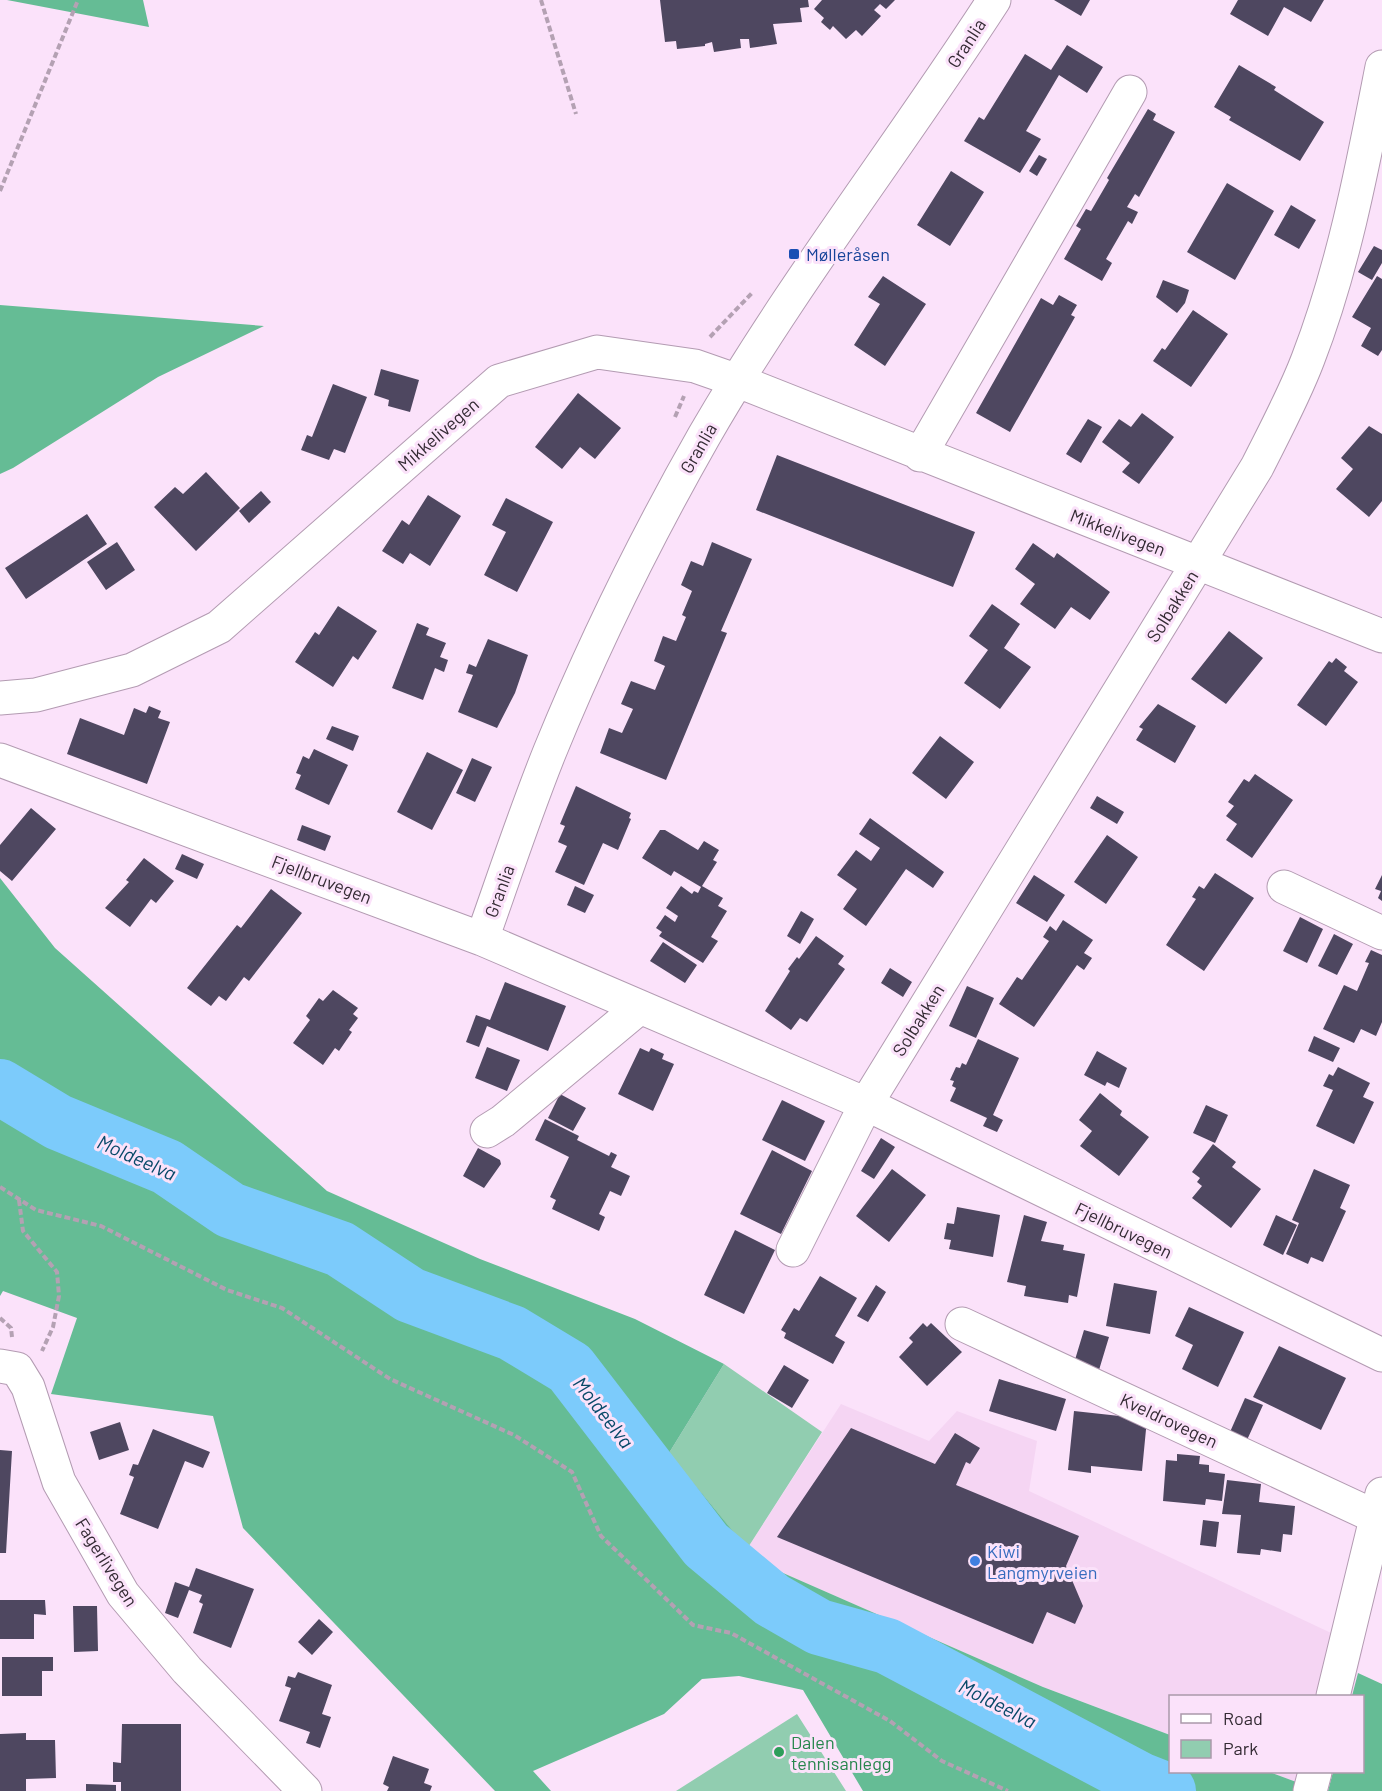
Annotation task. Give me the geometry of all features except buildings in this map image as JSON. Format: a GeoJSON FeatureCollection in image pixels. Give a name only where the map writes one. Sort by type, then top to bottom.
{"type":"FeatureCollection","features":[{"type":"Feature","properties":{"kind":"street","name":"Granlia"},"geometry":{"type":"LineString","coordinates":[[482,939],[549,752],[607,620],[677,485],[778,315],[931,97],[994,0]]}},
{"type":"Feature","properties":{"kind":"street","name":"Solbakken"},"geometry":{"type":"LineString","coordinates":[[866,1104],[1257,467],[1308,359],[1344,241],[1382,67]]}},
{"type":"Feature","properties":{"kind":"street"},"geometry":{"type":"LineString","coordinates":[[920,455],[1130,92]]}},
{"type":"Feature","properties":{"kind":"street","name":"Mikkelivegen"},"geometry":{"type":"LineString","coordinates":[[0,698],[36,695],[132,670],[219,627],[499,381],[597,352],[695,366],[738,381],[1382,636]]}},
{"type":"Feature","properties":{"kind":"street","name":"Fjellbruvegen"},"geometry":{"type":"LineString","coordinates":[[0,760],[482,939],[866,1104],[1382,1355]]}},
{"type":"Feature","properties":{"kind":"street"},"geometry":{"type":"LineString","coordinates":[[1284,887],[1382,933]]}},
{"type":"Feature","properties":{"kind":"street"},"geometry":{"type":"LineString","coordinates":[[488,1131],[640,1007]]}},
{"type":"Feature","properties":{"kind":"street"},"geometry":{"type":"LineString","coordinates":[[793,1250],[866,1104]]}},
{"type":"Feature","properties":{"kind":"street","name":"Kveldrovegen"},"geometry":{"type":"LineString","coordinates":[[962,1324],[1379,1505]]}},
{"type":"Feature","properties":{"kind":"street","name":"Fagerlivegen"},"geometry":{"type":"LineString","coordinates":[[9,1367],[28,1387],[59,1482],[123,1594],[187,1670],[305,1791]]}},
{"type":"Feature","properties":{"kind":"street"},"geometry":{"type":"LineString","coordinates":[[1334,1695],[1379,1505]]}},
{"type":"Feature","properties":{"kind":"street"},"geometry":{"type":"LineString","coordinates":[[1310,1791],[1315,1773]]}},
{"type":"Feature","properties":{"kind":"path"},"geometry":{"type":"LineString","coordinates":[[0,191],[78,0]]}},
{"type":"Feature","properties":{"kind":"path"},"geometry":{"type":"LineString","coordinates":[[541,0],[576,114]]}},
{"type":"Feature","properties":{"kind":"path"},"geometry":{"type":"LineString","coordinates":[[0,1187],[36,1210],[101,1226],[227,1290],[282,1308],[390,1379],[514,1435],[572,1472],[601,1536],[693,1625],[731,1633],[890,1721],[942,1761],[1008,1791]]}},
{"type":"Feature","properties":{"kind":"path"},"geometry":{"type":"LineString","coordinates":[[9,1367],[40,1354],[53,1327],[59,1296],[57,1272],[22,1231],[19,1199]]}},
{"type":"Feature","properties":{"kind":"shaded area"},"geometry":{"type":"Polygon","coordinates":[[[841,1404],[929,1441],[957,1411],[1037,1441],[1029,1491],[1363,1648],[1352,1695],[1169,1695],[1169,1735],[1043,1687],[758,1562],[747,1549],[841,1404]]]}},
{"type":"Feature","properties":{"kind":"shaded area"},"geometry":{"type":"Polygon","coordinates":[[[1272,1773],[1333,1773],[1328,1791],[1321,1791],[1272,1773]]]}},
{"type":"Feature","properties":{"kind":"green space"},"geometry":{"type":"Polygon","coordinates":[[[7,0],[143,0],[149,27],[7,0]]]}},
{"type":"Feature","properties":{"kind":"green space"},"geometry":{"type":"Polygon","coordinates":[[[0,305],[264,326],[158,377],[0,474],[0,305]]]}},
{"type":"Feature","properties":{"kind":"green space"},"geometry":{"type":"Polygon","coordinates":[[[0,878],[55,948],[327,1191],[480,1259],[635,1319],[724,1364],[669,1453],[758,1562],[1043,1687],[1169,1735],[1169,1773],[1272,1773],[1321,1791],[863,1791],[803,1690],[739,1676],[702,1679],[664,1714],[533,1771],[551,1791],[495,1791],[243,1528],[213,1416],[51,1394],[77,1318],[3,1291],[0,1296],[0,878]]]}},
{"type":"Feature","properties":{"kind":"green space"},"geometry":{"type":"Polygon","coordinates":[[[724,1364],[822,1432],[747,1549],[669,1453],[724,1364]]]}},
{"type":"Feature","properties":{"kind":"green space"},"geometry":{"type":"Polygon","coordinates":[[[1358,1673],[1382,1684],[1382,1791],[1328,1791],[1333,1773],[1364,1773],[1364,1695],[1352,1695],[1358,1673]]]}},
{"type":"Feature","properties":{"kind":"green space","name":"Dalen tennisanlegg"},"geometry":{"type":"Polygon","coordinates":[[[797,1714],[846,1791],[676,1791],[797,1714]]]}},
{"type":"Feature","properties":{"kind":"waterway","name":"Moldeelva"},"geometry":{"type":"LineString","coordinates":[[0,1087],[58,1122],[167,1167],[230,1210],[340,1249],[410,1295],[512,1333],[570,1368],[706,1545],[772,1600],[819,1627],[887,1646],[1140,1780],[1168,1791]]}},
{"type":"Feature","properties":{"kind":"place","name":"Mølleråsen"},"geometry":{"type":"Point","coordinates":[794,254]}},
{"type":"Feature","properties":{"kind":"place","name":"Kiwi Langmyrveien"},"geometry":{"type":"Point","coordinates":[975,1561]}},
{"type":"Feature","properties":{"kind":"place","name":"Dalen tennisanlegg"},"geometry":{"type":"Point","coordinates":[779,1752]}}]}
